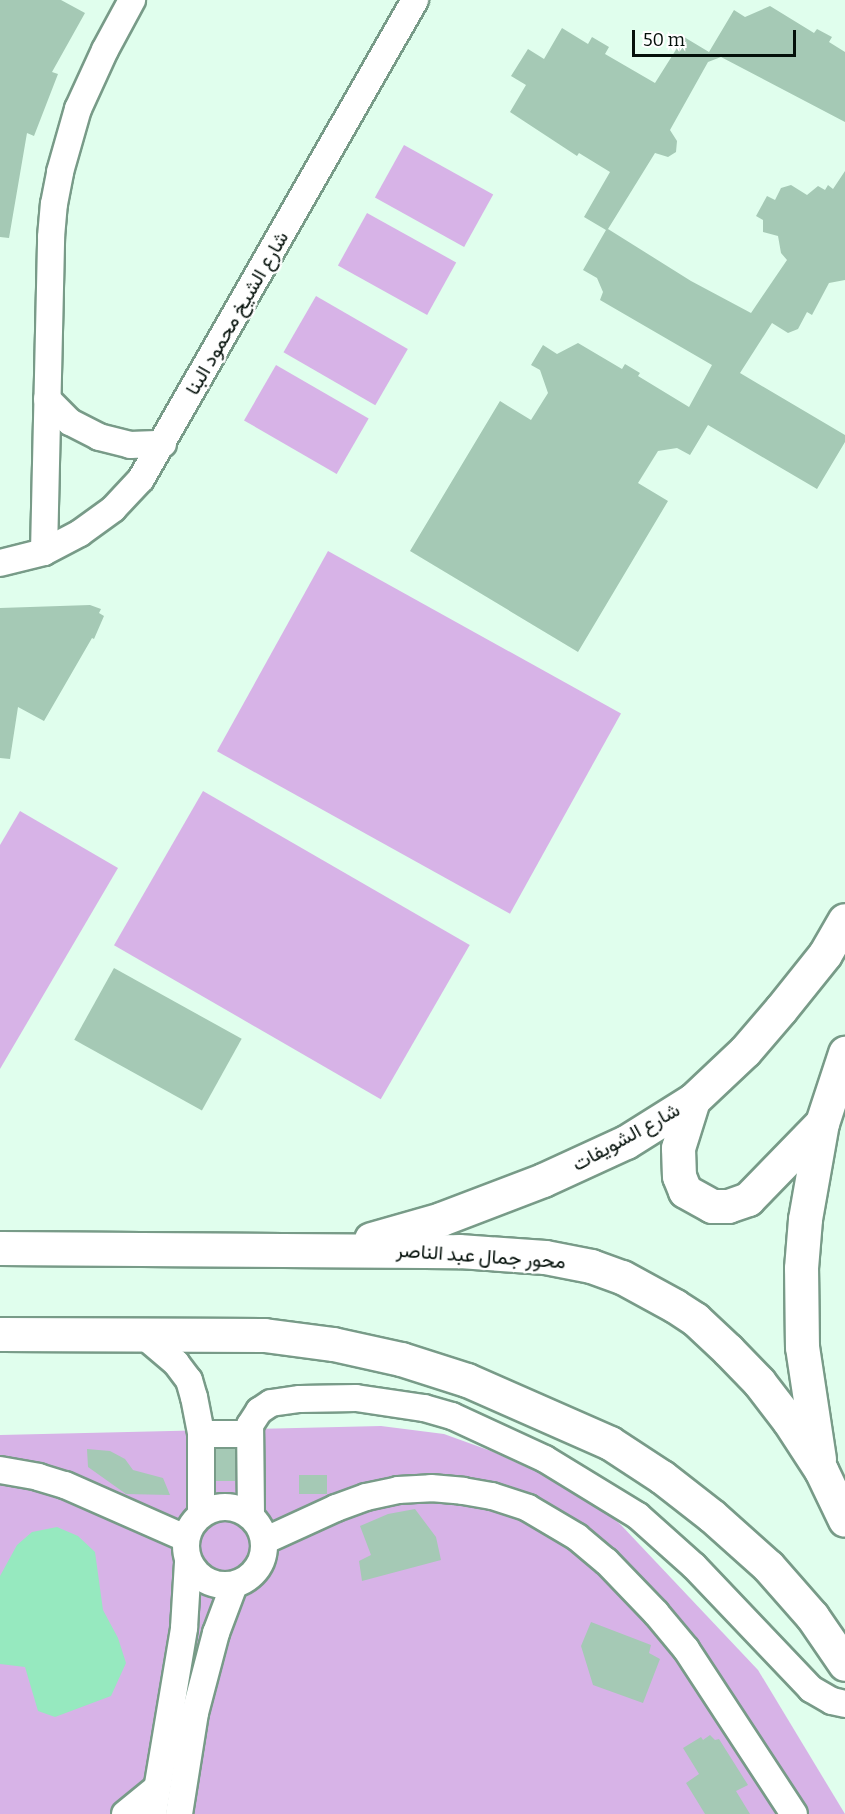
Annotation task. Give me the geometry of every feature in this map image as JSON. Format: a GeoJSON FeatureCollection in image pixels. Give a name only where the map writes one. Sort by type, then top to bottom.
{"type":"FeatureCollection","features":[{"type":"Feature","properties":{"kind":"main road","name":"شارع الشويفات"},"geometry":{"type":"LineString","coordinates":[[336,1248],[441,1219],[543,1180],[626,1142],[693,1100],[760,1034],[825,954],[845,920]]}},
{"type":"Feature","properties":{"kind":"main road"},"geometry":{"type":"LineString","coordinates":[[821,1470],[802,1347],[801,1268],[805,1219],[822,1123],[845,1053]]}},
{"type":"Feature","properties":{"kind":"main road"},"geometry":{"type":"LineString","coordinates":[[693,1100],[678,1148],[679,1176],[685,1191],[712,1206],[728,1206],[748,1198],[822,1123]]}},
{"type":"Feature","properties":{"kind":"main road","name":"محور جمال عبد الناصر"},"geometry":{"type":"LineString","coordinates":[[0,1248],[336,1248],[459,1251],[545,1257],[591,1266],[622,1277],[695,1319],[728,1350],[759,1382],[789,1421],[821,1470],[845,1520]]}},
{"type":"Feature","properties":{"kind":"main road"},"geometry":{"type":"LineString","coordinates":[[0,1334],[264,1335],[333,1344],[401,1359],[467,1380],[610,1443],[696,1503],[768,1566],[812,1616],[845,1664]]}},
{"type":"Feature","properties":{"kind":"street"},"geometry":{"type":"LineString","coordinates":[[44,552],[51,237],[60,172],[78,109],[90,79],[132,0]]}},
{"type":"Feature","properties":{"kind":"street","name":"شارع الشيخ محمود البنا"},"geometry":{"type":"LineString","coordinates":[[0,563],[44,552],[80,533],[113,509],[141,479],[415,0]]}},
{"type":"Feature","properties":{"kind":"street"},"geometry":{"type":"LineString","coordinates":[[47,399],[70,422],[99,437],[130,445],[163,444]]}},
{"type":"Feature","properties":{"kind":"street"},"geometry":{"type":"LineString","coordinates":[[142,1334],[176,1363],[189,1380],[201,1434],[201,1514]]}},
{"type":"Feature","properties":{"kind":"street"},"geometry":{"type":"LineString","coordinates":[[251,1516],[249,1434],[254,1416],[271,1403],[342,1397],[424,1408],[493,1433],[565,1470],[638,1516],[694,1566],[811,1689],[832,1701],[845,1704]]}},
{"type":"Feature","properties":{"kind":"street"},"geometry":{"type":"LineString","coordinates":[[201,1434],[249,1434]]}},
{"type":"Feature","properties":{"kind":"street"},"geometry":{"type":"LineString","coordinates":[[0,1470],[39,1476],[65,1485],[187,1550],[196,1573],[207,1581],[220,1585],[234,1585],[244,1580],[260,1564],[264,1541],[257,1523],[251,1516],[239,1509],[226,1506],[201,1514],[189,1528],[187,1550],[184,1628],[153,1814]]}},
{"type":"Feature","properties":{"kind":"street"},"geometry":{"type":"LineString","coordinates":[[264,1541],[336,1508],[366,1497],[398,1490],[431,1488],[492,1496],[528,1508],[559,1523],[606,1561],[687,1649],[794,1814]]}},
{"type":"Feature","properties":{"kind":"street"},"geometry":{"type":"LineString","coordinates":[[178,1814],[195,1713],[216,1633],[234,1585]]}},
{"type":"Feature","properties":{"kind":"street"},"geometry":{"type":"LineString","coordinates":[[124,1814],[157,1788]]}},
{"type":"Feature","properties":{"kind":"shaded area"},"geometry":{"type":"Polygon","coordinates":[[[404,145],[493,194],[464,247],[375,197],[404,145]]]}},
{"type":"Feature","properties":{"kind":"shaded area"},"geometry":{"type":"Polygon","coordinates":[[[367,213],[456,262],[427,315],[338,265],[367,213]]]}},
{"type":"Feature","properties":{"kind":"shaded area"},"geometry":{"type":"Polygon","coordinates":[[[316,296],[408,349],[375,405],[284,352],[316,296]]]}},
{"type":"Feature","properties":{"kind":"shaded area"},"geometry":{"type":"Polygon","coordinates":[[[276,365],[369,418],[337,474],[244,420],[276,365]]]}},
{"type":"Feature","properties":{"kind":"shaded area"},"geometry":{"type":"Polygon","coordinates":[[[328,551],[621,713],[510,914],[217,751],[328,551]]]}},
{"type":"Feature","properties":{"kind":"shaded area"},"geometry":{"type":"Polygon","coordinates":[[[203,791],[470,945],[381,1099],[114,945],[203,791]]]}},
{"type":"Feature","properties":{"kind":"shaded area"},"geometry":{"type":"Polygon","coordinates":[[[20,811],[118,868],[0,1069],[0,845],[20,811]]]}},
{"type":"Feature","properties":{"kind":"shaded area"},"geometry":{"type":"Polygon","coordinates":[[[381,1426],[444,1434],[491,1451],[584,1493],[621,1525],[758,1670],[845,1814],[0,1814],[0,1435],[381,1426]]]}},
{"type":"Feature","properties":{"kind":"shaded area"},"geometry":{"type":"Polygon","coordinates":[[[57,1527],[78,1536],[95,1552],[103,1610],[118,1638],[126,1663],[111,1696],[55,1717],[38,1711],[25,1667],[0,1664],[0,1576],[17,1545],[32,1532],[57,1527]]]}},
{"type":"Feature","properties":{"kind":"building"},"geometry":{"type":"Polygon","coordinates":[[[0,0],[61,0],[85,13],[52,72],[58,74],[34,136],[27,133],[9,238],[0,237],[0,0]]]}},
{"type":"Feature","properties":{"kind":"building"},"geometry":{"type":"Polygon","coordinates":[[[770,6],[814,33],[817,29],[832,37],[829,42],[845,52],[845,122],[721,57],[708,62],[670,130],[677,141],[676,152],[668,157],[655,153],[608,229],[691,281],[751,313],[787,260],[781,253],[778,236],[763,232],[763,220],[756,216],[767,196],[775,200],[781,188],[791,185],[807,195],[818,186],[825,190],[828,185],[833,189],[845,171],[845,280],[829,283],[812,315],[807,312],[798,329],[788,333],[772,323],[740,373],[845,435],[845,442],[817,489],[708,425],[690,455],[677,448],[658,451],[638,483],[668,501],[578,652],[410,551],[500,401],[531,420],[548,393],[540,370],[531,365],[543,345],[557,354],[578,343],[622,369],[625,364],[640,373],[638,376],[689,407],[712,365],[600,300],[603,292],[597,278],[583,270],[606,230],[584,217],[610,172],[579,153],[577,156],[510,112],[526,85],[511,76],[528,49],[544,59],[562,28],[588,44],[592,37],[609,47],[605,54],[655,83],[684,37],[709,52],[734,10],[745,17],[770,6]]]}},
{"type":"Feature","properties":{"kind":"building"},"geometry":{"type":"Polygon","coordinates":[[[90,605],[101,609],[99,613],[104,616],[94,639],[92,638],[44,721],[18,707],[10,759],[0,758],[0,608],[90,605]]]}},
{"type":"Feature","properties":{"kind":"building"},"geometry":{"type":"Polygon","coordinates":[[[114,968],[242,1039],[202,1111],[74,1040],[114,968]]]}},
{"type":"Feature","properties":{"kind":"building"},"geometry":{"type":"Polygon","coordinates":[[[87,1449],[110,1451],[125,1459],[133,1470],[163,1478],[170,1495],[126,1494],[88,1467],[87,1449]]]}},
{"type":"Feature","properties":{"kind":"building"},"geometry":{"type":"Polygon","coordinates":[[[216,1449],[235,1449],[235,1481],[216,1481],[216,1449]]]}},
{"type":"Feature","properties":{"kind":"building"},"geometry":{"type":"Polygon","coordinates":[[[299,1475],[327,1475],[327,1494],[299,1494],[299,1475]]]}},
{"type":"Feature","properties":{"kind":"building"},"geometry":{"type":"Polygon","coordinates":[[[415,1509],[436,1537],[441,1560],[362,1581],[359,1561],[371,1555],[360,1526],[388,1514],[415,1509]]]}},
{"type":"Feature","properties":{"kind":"building"},"geometry":{"type":"Polygon","coordinates":[[[591,1622],[651,1645],[649,1653],[660,1659],[643,1703],[593,1685],[581,1646],[591,1622]]]}},
{"type":"Feature","properties":{"kind":"building"},"geometry":{"type":"Polygon","coordinates":[[[710,1735],[715,1740],[719,1739],[748,1785],[736,1791],[750,1814],[705,1814],[686,1783],[699,1774],[683,1748],[701,1737],[703,1740],[710,1735]]]}}]}
